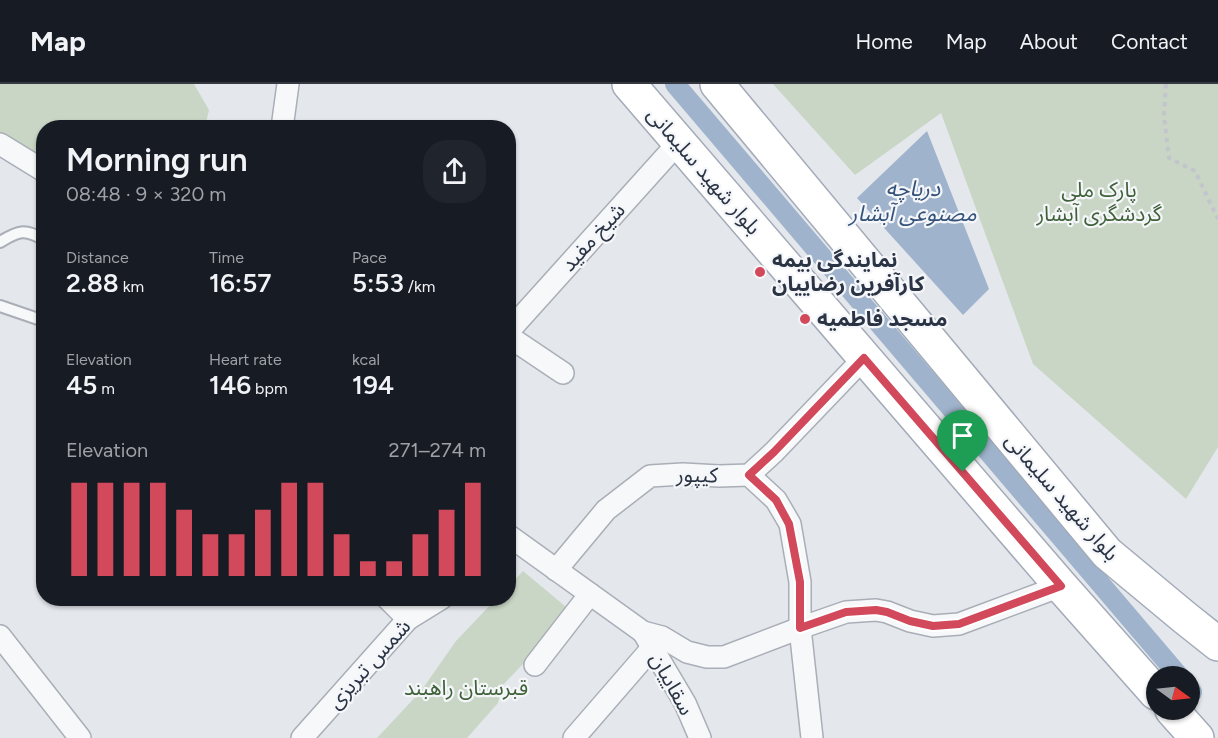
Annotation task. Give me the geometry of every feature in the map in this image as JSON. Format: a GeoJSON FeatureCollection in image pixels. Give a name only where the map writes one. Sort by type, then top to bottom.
{"type":"FeatureCollection","features":[{"type":"Feature","properties":{"kind":"main road","name":"بلوار شهید سلیمانی"},"geometry":{"type":"LineString","coordinates":[[629,84],[1146,682]]}},
{"type":"Feature","properties":{"kind":"main road","name":"بلوار شهید سلیمانی"},"geometry":{"type":"LineString","coordinates":[[717,84],[1107,553],[1218,644]]}},
{"type":"Feature","properties":{"kind":"main road"},"geometry":{"type":"LineString","coordinates":[[1181,720],[1197,738]]}},
{"type":"Feature","properties":{"kind":"main road"},"geometry":{"type":"LineString","coordinates":[[1216,738],[1218,724]]}},
{"type":"Feature","properties":{"kind":"street"},"geometry":{"type":"LineString","coordinates":[[283,120],[288,84]]}},
{"type":"Feature","properties":{"kind":"street","name":"شیخ مفید"},"geometry":{"type":"LineString","coordinates":[[516,325],[678,143]]}},
{"type":"Feature","properties":{"kind":"street"},"geometry":{"type":"LineString","coordinates":[[0,144],[36,166]]}},
{"type":"Feature","properties":{"kind":"street"},"geometry":{"type":"LineString","coordinates":[[516,340],[563,373]]}},
{"type":"Feature","properties":{"kind":"street","name":"کیپور"},"geometry":{"type":"LineString","coordinates":[[556,570],[606,510],[650,476],[749,475],[864,358]]}},
{"type":"Feature","properties":{"kind":"street"},"geometry":{"type":"LineString","coordinates":[[749,475],[776,500],[789,524],[800,582],[800,628],[812,738]]}},
{"type":"Feature","properties":{"kind":"street"},"geometry":{"type":"LineString","coordinates":[[516,544],[590,594],[648,640]]}},
{"type":"Feature","properties":{"kind":"street"},"geometry":{"type":"LineString","coordinates":[[574,738],[648,640],[662,637],[687,652],[707,657],[724,657],[846,612],[876,610],[933,626],[959,624],[1061,586]]}},
{"type":"Feature","properties":{"kind":"street"},"geometry":{"type":"LineString","coordinates":[[535,665],[590,594]]}},
{"type":"Feature","properties":{"kind":"street"},"geometry":{"type":"LineString","coordinates":[[395,606],[408,619]]}},
{"type":"Feature","properties":{"kind":"street","name":"شمس تبریزی"},"geometry":{"type":"LineString","coordinates":[[302,738],[408,619],[429,606]]}},
{"type":"Feature","properties":{"kind":"street"},"geometry":{"type":"LineString","coordinates":[[0,636],[80,738]]}},
{"type":"Feature","properties":{"kind":"street","name":"سقاییان"},"geometry":{"type":"LineString","coordinates":[[648,640],[685,703],[700,738]]}},
{"type":"Feature","properties":{"kind":"lane"},"geometry":{"type":"LineString","coordinates":[[0,242],[18,232],[36,235]]}},
{"type":"Feature","properties":{"kind":"lane"},"geometry":{"type":"LineString","coordinates":[[0,306],[36,318]]}},
{"type":"Feature","properties":{"kind":"path"},"geometry":{"type":"LineString","coordinates":[[1166,84],[1164,116],[1169,158],[1195,171],[1218,219]]}},
{"type":"Feature","properties":{"kind":"green space"},"geometry":{"type":"Polygon","coordinates":[[[0,84],[194,84],[209,110],[207,120],[36,120],[36,166],[0,156],[0,84]]]}},
{"type":"Feature","properties":{"kind":"green space","name":"پارک ملی گردشگری آبشار"},"geometry":{"type":"Polygon","coordinates":[[[773,84],[1218,84],[1218,447],[1186,499],[1033,364],[941,113],[855,175],[773,84]]]}},
{"type":"Feature","properties":{"kind":"green space","name":"قبرستان راهبند"},"geometry":{"type":"Polygon","coordinates":[[[523,571],[572,612],[502,686],[498,703],[467,738],[377,738],[421,691],[456,641],[489,606],[516,606],[516,578],[523,571]]]}},
{"type":"Feature","properties":{"kind":"water","name":"دریاچه مصنوعی آبشار"},"geometry":{"type":"Polygon","coordinates":[[[927,131],[989,289],[963,315],[857,198],[927,131]]]}},
{"type":"Feature","properties":{"kind":"waterway"},"geometry":{"type":"LineString","coordinates":[[675,84],[1170,666]]}},
{"type":"Feature","properties":{"kind":"place","name":"نمایندگی بیمه کارآفرین رضاییان"},"geometry":{"type":"Point","coordinates":[760,272]}},
{"type":"Feature","properties":{"kind":"place","name":"مسجد فاطمیه"},"geometry":{"type":"Point","coordinates":[805,319]}},
{"type":"Feature","properties":{"kind":"route"},"geometry":{"type":"LineString","coordinates":[[864,358],[963,472],[1061,586],[959,624],[933,626],[876,610],[846,612],[800,628],[800,582],[789,524],[776,500],[749,475],[864,358]]}}]}
